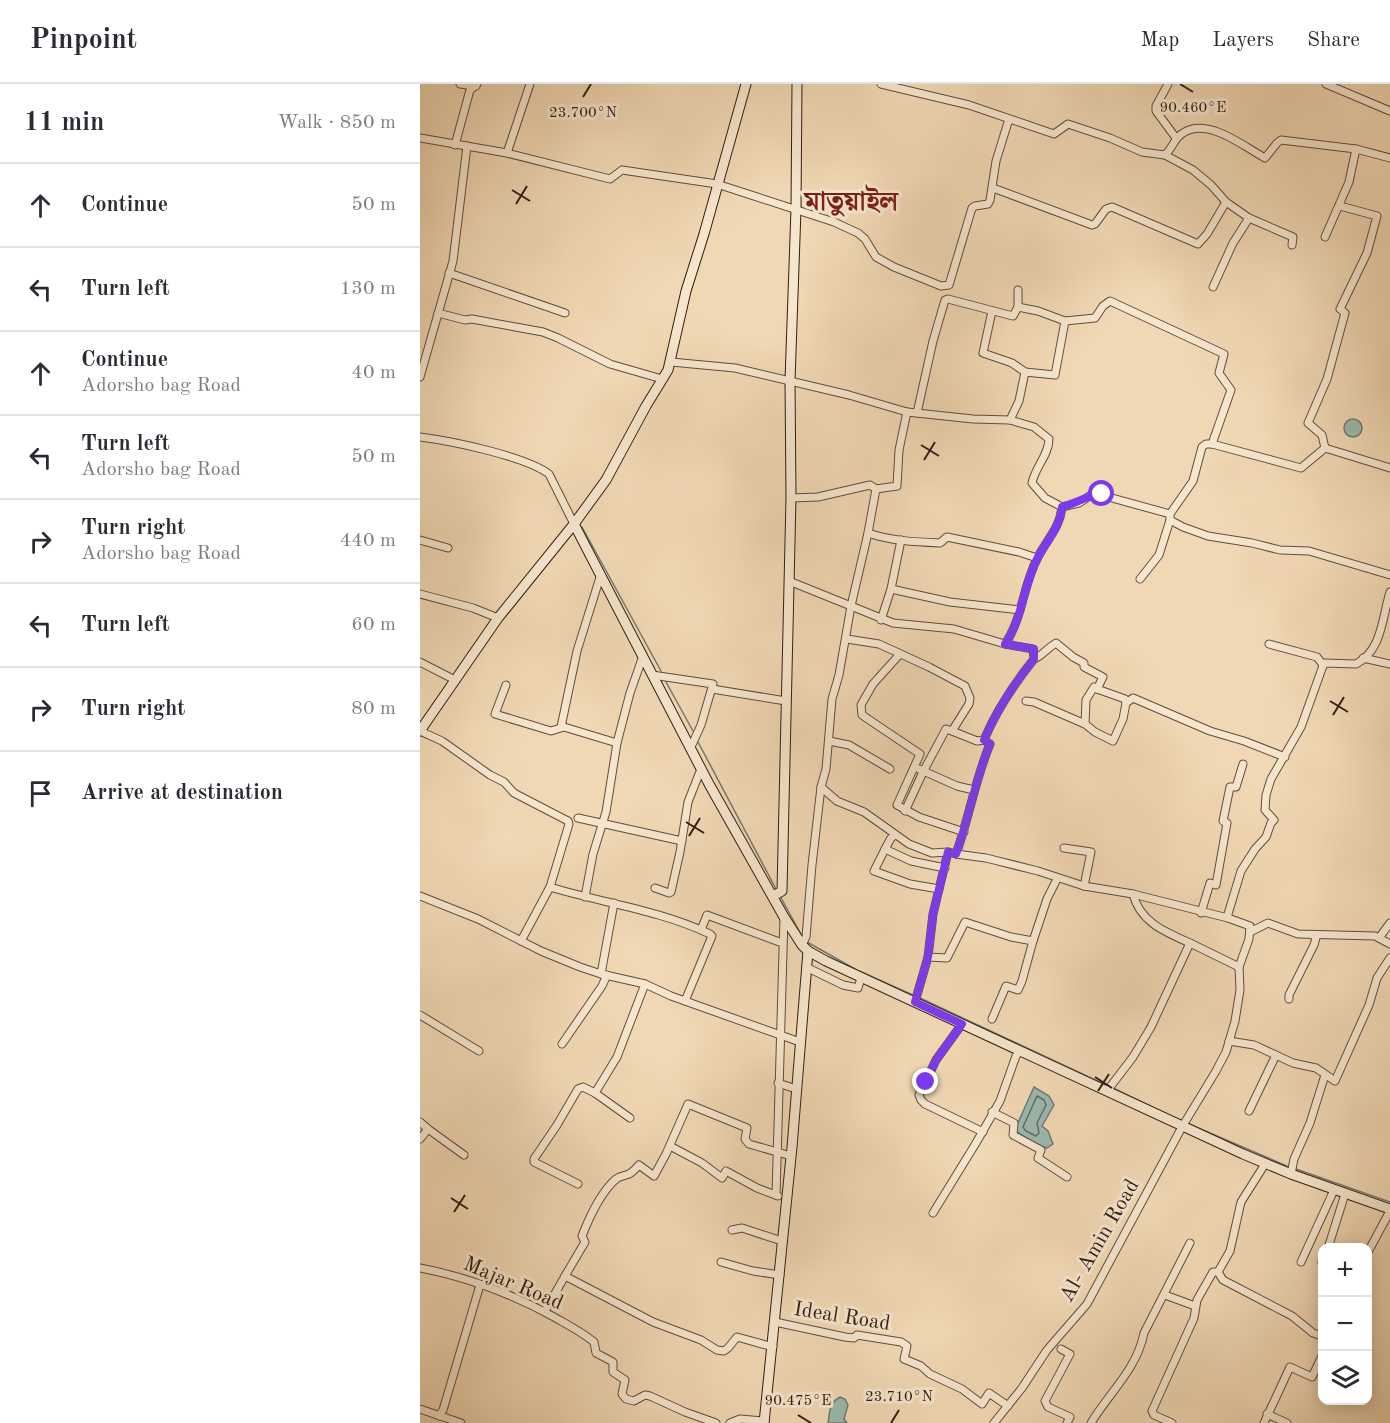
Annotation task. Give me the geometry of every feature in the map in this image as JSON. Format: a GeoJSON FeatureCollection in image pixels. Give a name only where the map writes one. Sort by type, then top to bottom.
{"type":"FeatureCollection","features":[{"type":"Feature","properties":{"kind":"street"},"geometry":{"type":"LineString","coordinates":[[460,84],[476,85]]}},
{"type":"Feature","properties":{"kind":"street"},"geometry":{"type":"LineString","coordinates":[[507,153],[530,84]]}},
{"type":"Feature","properties":{"kind":"street"},"geometry":{"type":"LineString","coordinates":[[521,941],[550,886],[568,821],[514,793],[504,782],[481,770],[442,741],[420,731],[498,618],[574,524],[606,480],[646,405],[663,379],[671,362],[686,291],[746,84]]}},
{"type":"Feature","properties":{"kind":"street"},"geometry":{"type":"LineString","coordinates":[[777,894],[789,581],[790,381],[796,209],[797,84]]}},
{"type":"Feature","properties":{"kind":"street"},"geometry":{"type":"LineString","coordinates":[[881,84],[969,105],[1054,134],[1068,124],[1142,152],[1165,154],[1193,170],[1226,202],[1249,218],[1293,237],[1292,245]]}},
{"type":"Feature","properties":{"kind":"street"},"geometry":{"type":"LineString","coordinates":[[1168,84],[1156,106],[1156,111],[1176,138]]}},
{"type":"Feature","properties":{"kind":"street"},"geometry":{"type":"LineString","coordinates":[[1326,84],[1390,111]]}},
{"type":"Feature","properties":{"kind":"street"},"geometry":{"type":"LineString","coordinates":[[455,145],[470,90],[476,85]]}},
{"type":"Feature","properties":{"kind":"street"},"geometry":{"type":"LineString","coordinates":[[420,138],[507,153],[610,179],[622,170],[717,184],[834,222],[858,233],[865,239],[876,257],[894,267],[945,286],[949,285],[972,208],[987,204],[993,189],[996,160],[1009,120]]}},
{"type":"Feature","properties":{"kind":"street"},"geometry":{"type":"LineString","coordinates":[[1165,154],[1176,138],[1197,127],[1224,134],[1265,158],[1281,140],[1356,149],[1390,158]]}},
{"type":"Feature","properties":{"kind":"street"},"geometry":{"type":"LineString","coordinates":[[420,377],[450,273],[460,216],[467,146]]}},
{"type":"Feature","properties":{"kind":"street"},"geometry":{"type":"LineString","coordinates":[[1325,237],[1340,206],[1356,149]]}},
{"type":"Feature","properties":{"kind":"street"},"geometry":{"type":"LineString","coordinates":[[993,189],[1092,225],[1106,209],[1112,207],[1156,228],[1198,244],[1207,234],[1226,202]]}},
{"type":"Feature","properties":{"kind":"street"},"geometry":{"type":"LineString","coordinates":[[1325,448],[1322,435],[1308,423],[1327,379],[1345,313],[1340,309],[1367,253],[1377,216],[1340,206]]}},
{"type":"Feature","properties":{"kind":"street"},"geometry":{"type":"LineString","coordinates":[[1213,287],[1233,243],[1249,218]]}},
{"type":"Feature","properties":{"kind":"street"},"geometry":{"type":"LineString","coordinates":[[450,273],[565,313]]}},
{"type":"Feature","properties":{"kind":"street"},"geometry":{"type":"LineString","coordinates":[[917,413],[945,300],[1013,316],[1018,306],[1018,290]]}},
{"type":"Feature","properties":{"kind":"street"},"geometry":{"type":"LineString","coordinates":[[1018,306],[1065,321],[1095,318],[1103,306],[1110,301],[1224,354],[1219,373],[1231,390],[1212,444]]}},
{"type":"Feature","properties":{"kind":"street"},"geometry":{"type":"LineString","coordinates":[[992,311],[982,353],[1012,363],[1025,372],[1055,375],[1065,321]]}},
{"type":"Feature","properties":{"kind":"street"},"geometry":{"type":"LineString","coordinates":[[438,313],[465,321],[472,319],[543,332],[610,364],[663,379]]}},
{"type":"Feature","properties":{"kind":"street"},"geometry":{"type":"LineString","coordinates":[[671,362],[735,368],[849,395],[906,412],[972,419],[1010,420],[1034,427],[1049,439],[1049,445],[1033,475],[1032,483],[1045,498],[1062,507],[1079,502],[1094,493],[1170,517],[1183,527],[1208,536],[1280,550],[1310,550],[1390,575]]}},
{"type":"Feature","properties":{"kind":"street"},"geometry":{"type":"LineString","coordinates":[[1010,420],[1019,401],[1025,372]]}},
{"type":"Feature","properties":{"kind":"street"},"geometry":{"type":"LineString","coordinates":[[791,498],[818,496],[870,485],[876,489],[897,486],[898,450],[906,412]]}},
{"type":"Feature","properties":{"kind":"street"},"geometry":{"type":"LineString","coordinates":[[420,437],[445,440],[527,463],[549,474],[701,769],[777,894],[784,917],[805,944],[861,978],[917,998],[962,1024],[1182,1127],[1290,1174],[1390,1210],[1372,1244]]}},
{"type":"Feature","properties":{"kind":"street"},"geometry":{"type":"LineString","coordinates":[[1140,579],[1159,555],[1170,517],[1193,480],[1202,447],[1206,444],[1301,468],[1325,448]]}},
{"type":"Feature","properties":{"kind":"street"},"geometry":{"type":"LineString","coordinates":[[1325,448],[1390,468]]}},
{"type":"Feature","properties":{"kind":"street"},"geometry":{"type":"LineString","coordinates":[[730,1423],[740,1419],[765,1422],[791,1156],[806,967],[805,944],[821,787],[826,770],[832,699],[847,639],[851,606],[876,489]]}},
{"type":"Feature","properties":{"kind":"street"},"geometry":{"type":"LineString","coordinates":[[1005,644],[1016,623],[1037,558],[1061,520],[1062,507]]}},
{"type":"Feature","properties":{"kind":"street"},"geometry":{"type":"LineString","coordinates":[[868,533],[887,539],[940,543],[947,537],[1037,558]]}},
{"type":"Feature","properties":{"kind":"street"},"geometry":{"type":"LineString","coordinates":[[420,540],[448,548]]}},
{"type":"Feature","properties":{"kind":"street"},"geometry":{"type":"LineString","coordinates":[[881,620],[891,589],[901,540]]}},
{"type":"Feature","properties":{"kind":"street"},"geometry":{"type":"LineString","coordinates":[[561,727],[577,651],[601,574]]}},
{"type":"Feature","properties":{"kind":"street"},"geometry":{"type":"LineString","coordinates":[[789,581],[881,620],[904,625],[954,629],[1005,644],[1034,649],[1034,659],[1005,700],[984,740]]}},
{"type":"Feature","properties":{"kind":"street"},"geometry":{"type":"LineString","coordinates":[[891,589],[950,602],[1020,610]]}},
{"type":"Feature","properties":{"kind":"street"},"geometry":{"type":"LineString","coordinates":[[1228,918],[1241,871],[1266,837],[1270,823],[1274,820],[1265,810],[1264,804],[1271,779],[1300,727],[1323,665],[1331,662],[1356,664],[1374,650],[1390,592]]}},
{"type":"Feature","properties":{"kind":"street"},"geometry":{"type":"LineString","coordinates":[[420,594],[472,608],[498,618]]}},
{"type":"Feature","properties":{"kind":"street"},"geometry":{"type":"LineString","coordinates":[[847,639],[879,644],[965,686],[970,698],[969,704],[952,731]]}},
{"type":"Feature","properties":{"kind":"street"},"geometry":{"type":"LineString","coordinates":[[1034,659],[1040,657],[1045,649],[1056,643],[1084,663],[1084,667],[1103,677],[1097,689]]}},
{"type":"Feature","properties":{"kind":"street"},"geometry":{"type":"LineString","coordinates":[[1269,644],[1317,657],[1323,665]]}},
{"type":"Feature","properties":{"kind":"street"},"geometry":{"type":"LineString","coordinates":[[900,654],[873,684],[861,705],[862,716],[920,754],[897,803],[899,808],[964,832]]}},
{"type":"Feature","properties":{"kind":"street"},"geometry":{"type":"LineString","coordinates":[[585,897],[593,854],[603,824],[617,743],[632,685],[643,656]]}},
{"type":"Feature","properties":{"kind":"street"},"geometry":{"type":"LineString","coordinates":[[1363,658],[1390,664]]}},
{"type":"Feature","properties":{"kind":"street"},"geometry":{"type":"LineString","coordinates":[[420,662],[455,680]]}},
{"type":"Feature","properties":{"kind":"street"},"geometry":{"type":"LineString","coordinates":[[652,675],[714,684],[701,725],[691,747]]}},
{"type":"Feature","properties":{"kind":"street"},"geometry":{"type":"LineString","coordinates":[[506,685],[495,714],[551,731],[561,727],[617,743]]}},
{"type":"Feature","properties":{"kind":"street"},"geometry":{"type":"LineString","coordinates":[[1026,701],[1034,702],[1084,724],[1113,741],[1123,719],[1125,699],[1094,687],[1086,700],[1084,724]]}},
{"type":"Feature","properties":{"kind":"street"},"geometry":{"type":"LineString","coordinates":[[712,688],[786,701]]}},
{"type":"Feature","properties":{"kind":"street"},"geometry":{"type":"LineString","coordinates":[[1126,703],[1133,698],[1210,731],[1285,757]]}},
{"type":"Feature","properties":{"kind":"street"},"geometry":{"type":"LineString","coordinates":[[905,811],[946,729],[977,741],[984,740],[990,744],[974,790],[964,832],[945,868],[939,889],[928,957],[917,998]]}},
{"type":"Feature","properties":{"kind":"street"},"geometry":{"type":"LineString","coordinates":[[829,741],[849,745],[890,769]]}},
{"type":"Feature","properties":{"kind":"street"},"geometry":{"type":"LineString","coordinates":[[1201,913],[1210,884],[1216,885],[1227,823],[1222,821],[1227,796],[1230,787],[1236,788],[1243,764]]}},
{"type":"Feature","properties":{"kind":"street"},"geometry":{"type":"LineString","coordinates":[[915,766],[923,772],[957,786],[974,790]]}},
{"type":"Feature","properties":{"kind":"street"},"geometry":{"type":"LineString","coordinates":[[655,888],[671,892],[688,802],[701,769]]}},
{"type":"Feature","properties":{"kind":"street"},"geometry":{"type":"LineString","coordinates":[[821,787],[837,801],[864,812],[895,836],[932,853],[952,853],[986,858],[1084,886],[1133,894],[1228,918],[1250,926],[1250,932],[1268,923],[1298,934],[1379,938],[1390,944]]}},
{"type":"Feature","properties":{"kind":"street"},"geometry":{"type":"LineString","coordinates":[[579,818],[682,841]]}},
{"type":"Feature","properties":{"kind":"street"},"geometry":{"type":"LineString","coordinates":[[895,836],[891,838],[874,870],[910,884],[939,889]]}},
{"type":"Feature","properties":{"kind":"street"},"geometry":{"type":"LineString","coordinates":[[1064,848],[1091,852],[1084,886]]}},
{"type":"Feature","properties":{"kind":"street"},"geometry":{"type":"LineString","coordinates":[[885,849],[911,861],[945,868]]}},
{"type":"Feature","properties":{"kind":"street"},"geometry":{"type":"LineString","coordinates":[[992,1019],[1006,986],[1018,990],[1047,899],[1057,879]]}},
{"type":"Feature","properties":{"kind":"street"},"geometry":{"type":"LineString","coordinates":[[550,886],[660,915],[712,936],[685,1001]]}},
{"type":"Feature","properties":{"kind":"street"},"geometry":{"type":"LineString","coordinates":[[1133,894],[1138,910],[1151,924],[1239,968]]}},
{"type":"Feature","properties":{"kind":"street"},"geometry":{"type":"LineString","coordinates":[[420,897],[478,919],[521,941],[604,975],[645,984],[685,1001],[800,1042]]}},
{"type":"Feature","properties":{"kind":"street"},"geometry":{"type":"LineString","coordinates":[[562,1044],[602,986],[614,903]]}},
{"type":"Feature","properties":{"kind":"street"},"geometry":{"type":"LineString","coordinates":[[701,930],[707,915],[782,943]]}},
{"type":"Feature","properties":{"kind":"street"},"geometry":{"type":"LineString","coordinates":[[776,1196],[784,917]]}},
{"type":"Feature","properties":{"kind":"street"},"geometry":{"type":"LineString","coordinates":[[928,957],[947,958],[965,922],[1011,937],[1033,941]]}},
{"type":"Feature","properties":{"kind":"street"},"geometry":{"type":"LineString","coordinates":[[1379,938],[1390,923]]}},
{"type":"Feature","properties":{"kind":"street","name":"Al- Amin Road"},"geometry":{"type":"LineString","coordinates":[[994,1423],[1047,1350],[1087,1304],[1182,1127],[1216,1071],[1229,1041],[1240,990],[1239,968],[1250,932]]}},
{"type":"Feature","properties":{"kind":"street"},"geometry":{"type":"LineString","coordinates":[[1288,999],[1314,945],[1316,938],[1313,935]]}},
{"type":"Feature","properties":{"kind":"street"},"geometry":{"type":"LineString","coordinates":[[1107,1091],[1151,1027],[1190,943]]}},
{"type":"Feature","properties":{"kind":"street"},"geometry":{"type":"LineString","coordinates":[[1229,1041],[1254,1046],[1293,1063],[1316,1068],[1333,1081],[1336,1080],[1369,1005],[1377,978],[1390,958]]}},
{"type":"Feature","properties":{"kind":"street"},"geometry":{"type":"LineString","coordinates":[[806,967],[843,985],[858,988],[861,978]]}},
{"type":"Feature","properties":{"kind":"street"},"geometry":{"type":"LineString","coordinates":[[596,1093],[616,1057],[645,984]]}},
{"type":"Feature","properties":{"kind":"street"},"geometry":{"type":"LineString","coordinates":[[420,1015],[479,1051]]}},
{"type":"Feature","properties":{"kind":"street"},"geometry":{"type":"LineString","coordinates":[[962,1024],[936,1060],[919,1095],[925,1104],[983,1132]]}},
{"type":"Feature","properties":{"kind":"street"},"geometry":{"type":"LineString","coordinates":[[933,1213],[1000,1101],[1016,1056],[1020,1052]]}},
{"type":"Feature","properties":{"kind":"street"},"geometry":{"type":"LineString","coordinates":[[1249,1111],[1276,1055]]}},
{"type":"Feature","properties":{"kind":"street"},"geometry":{"type":"LineString","coordinates":[[1290,1174],[1325,1076]]}},
{"type":"Feature","properties":{"kind":"street"},"geometry":{"type":"LineString","coordinates":[[778,1083],[796,1089]]}},
{"type":"Feature","properties":{"kind":"street"},"geometry":{"type":"LineString","coordinates":[[578,1184],[534,1162],[534,1159],[578,1089],[583,1088],[596,1093],[630,1118]]}},
{"type":"Feature","properties":{"kind":"street"},"geometry":{"type":"LineString","coordinates":[[545,1311],[585,1242],[582,1236],[589,1220],[615,1180],[622,1175],[630,1174],[639,1165],[654,1176],[690,1104],[746,1128],[746,1142],[791,1156]]}},
{"type":"Feature","properties":{"kind":"street"},"geometry":{"type":"LineString","coordinates":[[992,1112],[1014,1123],[1013,1135],[1041,1150],[1038,1158],[1067,1177]]}},
{"type":"Feature","properties":{"kind":"street"},"geometry":{"type":"LineString","coordinates":[[420,1122],[464,1155]]}},
{"type":"Feature","properties":{"kind":"street"},"geometry":{"type":"LineString","coordinates":[[420,1138],[428,1129]]}},
{"type":"Feature","properties":{"kind":"street"},"geometry":{"type":"LineString","coordinates":[[670,1146],[702,1163],[722,1178],[726,1172],[776,1196],[786,1197]]}},
{"type":"Feature","properties":{"kind":"street"},"geometry":{"type":"LineString","coordinates":[[1218,1272],[1230,1251],[1241,1202],[1265,1164]]}},
{"type":"Feature","properties":{"kind":"street"},"geometry":{"type":"LineString","coordinates":[[1301,1262],[1334,1190]]}},
{"type":"Feature","properties":{"kind":"street"},"geometry":{"type":"LineString","coordinates":[[1330,1243],[1345,1194]]}},
{"type":"Feature","properties":{"kind":"street"},"geometry":{"type":"LineString","coordinates":[[732,1230],[742,1228],[782,1241]]}},
{"type":"Feature","properties":{"kind":"street"},"geometry":{"type":"LineString","coordinates":[[1090,1423],[1119,1386],[1133,1362],[1144,1334],[1190,1243]]}},
{"type":"Feature","properties":{"kind":"street"},"geometry":{"type":"LineString","coordinates":[[721,1262],[753,1272],[780,1275]]}},
{"type":"Feature","properties":{"kind":"street","name":"Majar Road"},"geometry":{"type":"LineString","coordinates":[[420,1268],[458,1277],[545,1311],[590,1339],[594,1342],[596,1353],[614,1362],[613,1371],[625,1380],[622,1394],[626,1399],[634,1401],[645,1395],[650,1396],[716,1423]]}},
{"type":"Feature","properties":{"kind":"street"},"geometry":{"type":"LineString","coordinates":[[1172,1423],[1152,1411],[1194,1318],[1195,1306],[1213,1272],[1218,1272]]}},
{"type":"Feature","properties":{"kind":"street"},"geometry":{"type":"LineString","coordinates":[[1218,1272],[1223,1280],[1292,1316],[1318,1334]]}},
{"type":"Feature","properties":{"kind":"street"},"geometry":{"type":"LineString","coordinates":[[565,1276],[653,1322],[701,1340],[717,1350],[724,1351],[737,1337],[773,1347]]}},
{"type":"Feature","properties":{"kind":"street"},"geometry":{"type":"LineString","coordinates":[[439,1416],[443,1410],[480,1285]]}},
{"type":"Feature","properties":{"kind":"street"},"geometry":{"type":"LineString","coordinates":[[1165,1295],[1195,1306]]}},
{"type":"Feature","properties":{"kind":"street","name":"Ideal Road"},"geometry":{"type":"LineString","coordinates":[[775,1322],[794,1328],[809,1328],[845,1337],[854,1338],[857,1335],[901,1342],[907,1346],[904,1359],[962,1389],[982,1404],[989,1393],[1008,1406]]}},
{"type":"Feature","properties":{"kind":"street"},"geometry":{"type":"LineString","coordinates":[[1061,1349],[1070,1354],[1045,1401],[1048,1407],[1070,1417],[1067,1423]]}},
{"type":"Feature","properties":{"kind":"street"},"geometry":{"type":"LineString","coordinates":[[1264,1423],[1290,1367],[1312,1377],[1318,1366]]}},
{"type":"Feature","properties":{"kind":"street"},"geometry":{"type":"LineString","coordinates":[[420,1409],[461,1423]]}},
{"type":"Feature","properties":{"kind":"street"},"geometry":{"type":"LineString","coordinates":[[1267,1414],[1287,1423]]}},
{"type":"Feature","properties":{"kind":"water"},"geometry":{"type":"Polygon","coordinates":[[[1353,419],[1359,422],[1362,428],[1359,434],[1353,437],[1347,434],[1344,428],[1347,422],[1353,419]]]}},
{"type":"Feature","properties":{"kind":"water"},"geometry":{"type":"Polygon","coordinates":[[[1034,1087],[1049,1096],[1054,1105],[1042,1126],[1048,1131],[1053,1144],[1047,1148],[1038,1146],[1016,1131],[1034,1087]]]}},
{"type":"Feature","properties":{"kind":"water"},"geometry":{"type":"Polygon","coordinates":[[[840,1397],[845,1399],[848,1405],[844,1419],[847,1423],[828,1423],[832,1405],[840,1397]]]}},
{"type":"Feature","properties":{"kind":"waterway"},"geometry":{"type":"LineString","coordinates":[[582,527],[661,671]]}},
{"type":"Feature","properties":{"kind":"waterway"},"geometry":{"type":"LineString","coordinates":[[666,682],[693,731]]}},
{"type":"Feature","properties":{"kind":"waterway"},"geometry":{"type":"LineString","coordinates":[[698,742],[776,889]]}},
{"type":"Feature","properties":{"kind":"waterway"},"geometry":{"type":"LineString","coordinates":[[780,896],[802,936]]}},
{"type":"Feature","properties":{"kind":"waterway"},"geometry":{"type":"LineString","coordinates":[[807,942],[855,969]]}},
{"type":"Feature","properties":{"kind":"waterway"},"geometry":{"type":"LineString","coordinates":[[859,971],[915,996]]}},
{"type":"Feature","properties":{"kind":"waterway"},"geometry":{"type":"LineString","coordinates":[[920,998],[1108,1086]]}},
{"type":"Feature","properties":{"kind":"waterway"},"geometry":{"type":"LineString","coordinates":[[1113,1088],[1152,1107]]}},
{"type":"Feature","properties":{"kind":"waterway"},"geometry":{"type":"LineString","coordinates":[[1189,1124],[1287,1166]]}},
{"type":"Feature","properties":{"kind":"waterway"},"geometry":{"type":"LineString","coordinates":[[1296,1169],[1390,1202]]}},
{"type":"Feature","properties":{"kind":"district","name":"মাতুয়াইল"},"geometry":{"type":"Point","coordinates":[851,202]}},
{"type":"Feature","properties":{"kind":"route"},"geometry":{"type":"LineString","coordinates":[[926,1082],[936,1060],[962,1024],[915,1002],[928,957],[933,914],[948,852],[956,854],[964,832],[970,801],[990,744],[984,740],[991,724],[1010,691],[1034,659],[1034,649],[1005,644],[1016,623],[1037,558],[1061,520],[1062,507],[1086,499],[1094,493],[1102,494]]}}]}
